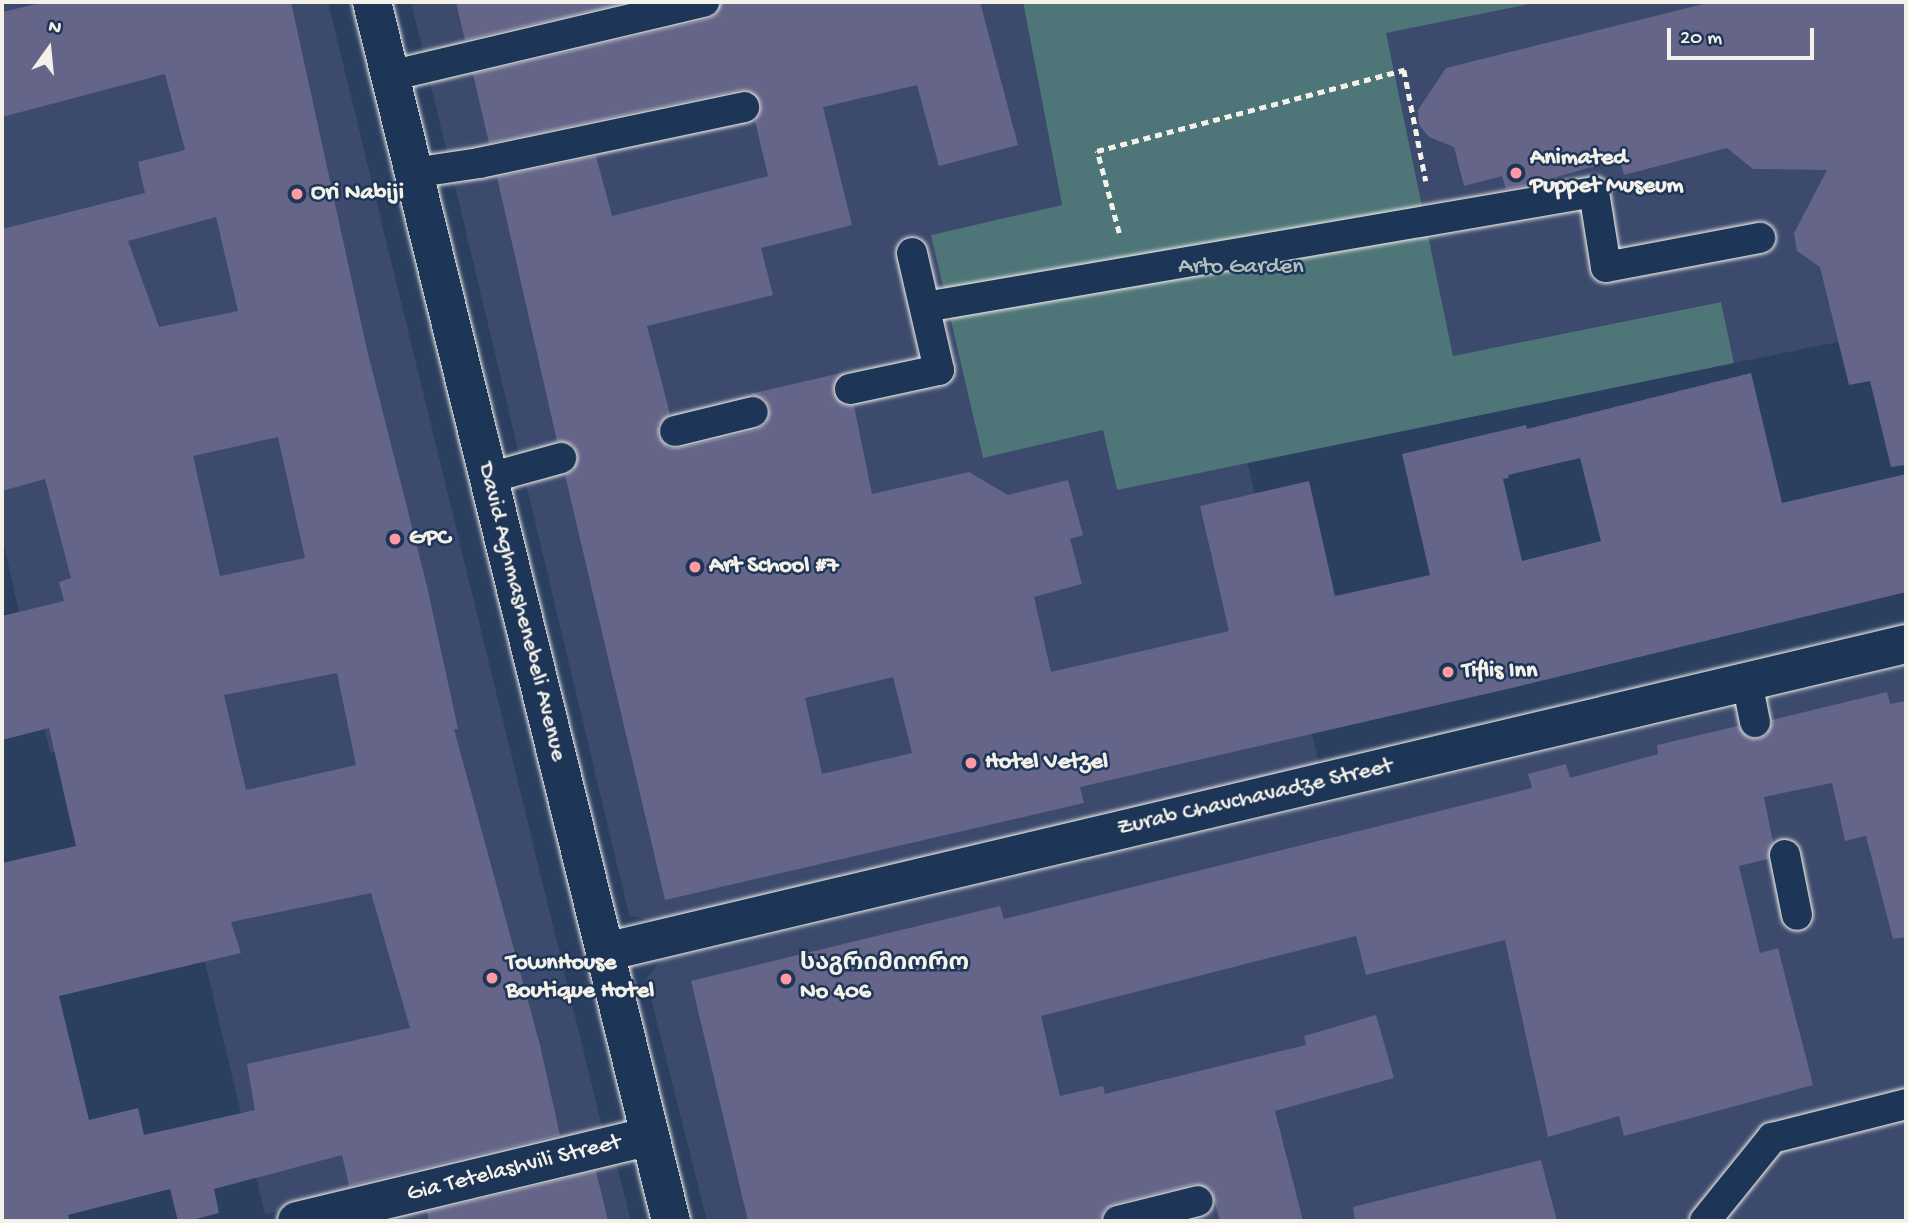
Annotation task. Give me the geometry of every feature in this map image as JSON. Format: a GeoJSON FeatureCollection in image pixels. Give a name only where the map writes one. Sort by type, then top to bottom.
{"type":"FeatureCollection","features":[{"type":"Feature","properties":{"kind":"street","name":"David Aghmashenebeli Avenue"},"geometry":{"type":"LineString","coordinates":[[372,2],[671,1221]]}},
{"type":"Feature","properties":{"kind":"street","name":"Zurab Chavchavadze Street"},"geometry":{"type":"LineString","coordinates":[[605,952],[1906,644]]}},
{"type":"Feature","properties":{"kind":"street","name":"Gia Tetelashvili Street"},"geometry":{"type":"LineString","coordinates":[[296,1221],[650,1136]]}},
{"type":"Feature","properties":{"kind":"lane"},"geometry":{"type":"LineString","coordinates":[[390,76],[704,2]]}},
{"type":"Feature","properties":{"kind":"lane"},"geometry":{"type":"LineString","coordinates":[[413,173],[479,163],[744,107]]}},
{"type":"Feature","properties":{"kind":"lane"},"geometry":{"type":"LineString","coordinates":[[925,307],[1594,192],[1606,267],[1760,238]]}},
{"type":"Feature","properties":{"kind":"lane"},"geometry":{"type":"LineString","coordinates":[[850,389],[939,370],[912,253]]}},
{"type":"Feature","properties":{"kind":"lane"},"geometry":{"type":"LineString","coordinates":[[675,431],[753,412]]}},
{"type":"Feature","properties":{"kind":"lane"},"geometry":{"type":"LineString","coordinates":[[489,478],[561,458]]}},
{"type":"Feature","properties":{"kind":"lane"},"geometry":{"type":"LineString","coordinates":[[1747,682],[1755,722]]}},
{"type":"Feature","properties":{"kind":"lane"},"geometry":{"type":"LineString","coordinates":[[1785,855],[1797,915]]}},
{"type":"Feature","properties":{"kind":"lane"},"geometry":{"type":"LineString","coordinates":[[1705,1221],[1772,1138],[1906,1104]]}},
{"type":"Feature","properties":{"kind":"lane"},"geometry":{"type":"LineString","coordinates":[[1118,1221],[1198,1201]]}},
{"type":"Feature","properties":{"kind":"path"},"geometry":{"type":"LineString","coordinates":[[1129,271],[1097,151],[1404,70],[1433,219]]}},
{"type":"Feature","properties":{"kind":"shaded area"},"geometry":{"type":"Polygon","coordinates":[[[2,2],[328,2],[602,1127],[589,1139],[265,1214],[150,732],[50,753],[2,536],[2,2]]]}},
{"type":"Feature","properties":{"kind":"shaded area"},"geometry":{"type":"Polygon","coordinates":[[[411,2],[711,2],[712,5],[727,2],[1023,2],[1062,205],[932,235],[983,457],[1103,430],[1117,489],[1247,461],[1319,764],[659,923],[629,915],[411,2]]]}},
{"type":"Feature","properties":{"kind":"shaded area"},"geometry":{"type":"Polygon","coordinates":[[[1539,2],[1843,2],[1852,43],[1906,32],[1906,113],[1869,121],[1906,300],[1906,328],[1734,363],[1721,302],[1453,357],[1385,33],[1539,2]]]}},
{"type":"Feature","properties":{"kind":"shaded area"},"geometry":{"type":"Polygon","coordinates":[[[1906,667],[1906,1221],[707,1221],[646,979],[660,961],[1906,667]]]}},
{"type":"Feature","properties":{"kind":"shaded area"},"geometry":{"type":"Polygon","coordinates":[[[615,1158],[631,1221],[340,1221],[615,1158]]]}},
{"type":"Feature","properties":{"kind":"green space","name":"Arto Garden"},"geometry":{"type":"Polygon","coordinates":[[[1023,2],[1539,2],[1386,33],[1453,356],[1721,302],[1734,363],[1117,490],[1103,430],[983,458],[931,235],[1062,205],[1023,2]]]}},
{"type":"Feature","properties":{"kind":"building"},"geometry":{"type":"Polygon","coordinates":[[[45,2],[291,2],[367,350],[427,586],[458,729],[454,729],[540,1045],[560,1135],[349,1186],[342,1155],[214,1189],[219,1213],[188,1221],[178,1221],[170,1189],[68,1215],[70,1221],[2,1221],[2,863],[76,846],[49,728],[2,740],[2,616],[64,601],[59,582],[71,578],[45,479],[2,491],[2,229],[145,193],[138,162],[185,150],[165,74],[2,117],[2,12],[45,2]],[[216,217],[128,241],[159,327],[238,311],[216,217]],[[278,437],[193,456],[220,576],[305,558],[278,437]],[[337,673],[224,695],[246,790],[356,765],[337,673]],[[371,893],[231,922],[241,953],[59,996],[89,1120],[138,1108],[144,1135],[255,1110],[247,1064],[410,1028],[371,893]]]}},
{"type":"Feature","properties":{"kind":"building"},"geometry":{"type":"Polygon","coordinates":[[[456,2],[629,2],[465,40],[456,2]]]}},
{"type":"Feature","properties":{"kind":"building"},"geometry":{"type":"Polygon","coordinates":[[[721,2],[980,2],[1018,145],[939,166],[917,85],[823,107],[852,225],[761,248],[773,295],[647,326],[670,414],[658,425],[658,436],[669,448],[678,448],[756,430],[766,424],[770,409],[765,399],[750,394],[845,372],[834,383],[833,393],[844,405],[854,406],[872,494],[969,472],[1008,495],[1068,480],[1083,535],[1070,539],[1082,584],[1034,597],[1051,672],[1229,631],[1200,506],[1309,481],[1335,596],[1430,575],[1402,454],[1526,425],[1527,429],[1751,373],[1782,503],[1906,474],[1906,592],[1516,687],[1080,787],[1084,803],[665,900],[565,475],[574,470],[578,454],[573,445],[557,441],[497,177],[596,156],[612,216],[768,176],[755,121],[760,113],[761,103],[750,91],[740,90],[489,143],[473,74],[708,19],[716,14],[721,2]],[[1580,458],[1508,475],[1509,478],[1503,479],[1522,561],[1601,541],[1580,458]],[[893,677],[805,698],[822,774],[912,753],[893,677]]]}},
{"type":"Feature","properties":{"kind":"building","name":"Animated Puppet Museum"},"geometry":{"type":"Polygon","coordinates":[[[1711,2],[1906,2],[1906,465],[1891,467],[1870,381],[1849,385],[1820,267],[1797,251],[1794,233],[1827,170],[1753,169],[1727,148],[1624,175],[1619,159],[1529,185],[1506,189],[1502,176],[1464,186],[1454,147],[1429,137],[1419,125],[1418,110],[1446,68],[1711,2]]]}},
{"type":"Feature","properties":{"kind":"building"},"geometry":{"type":"Polygon","coordinates":[[[1887,692],[1890,704],[1906,701],[1906,937],[1893,939],[1866,836],[1845,841],[1832,783],[1764,797],[1773,842],[1768,859],[1739,866],[1760,953],[1778,948],[1813,1085],[1624,1136],[1619,1116],[1548,1137],[1505,940],[1366,975],[1356,936],[1041,1016],[1060,1096],[1103,1086],[1105,1094],[1306,1045],[1304,1036],[1376,1015],[1394,1078],[1275,1111],[1303,1221],[1220,1221],[1211,1189],[1194,1184],[1114,1204],[1105,1209],[1098,1221],[748,1221],[691,981],[1000,906],[1004,919],[1532,788],[1528,774],[1566,764],[1570,778],[1658,754],[1657,745],[1738,726],[1749,738],[1759,739],[1767,735],[1772,720],[1887,692]]]}},
{"type":"Feature","properties":{"kind":"building"},"geometry":{"type":"Polygon","coordinates":[[[1541,1160],[1557,1221],[1355,1221],[1353,1207],[1541,1160]]]}},
{"type":"Feature","properties":{"kind":"building"},"geometry":{"type":"Polygon","coordinates":[[[596,1171],[608,1221],[429,1221],[427,1212],[596,1171]]]}},
{"type":"Feature","properties":{"kind":"place","name":"Animated Puppet Museum"},"geometry":{"type":"Point","coordinates":[1516,173]}},
{"type":"Feature","properties":{"kind":"place","name":"Ori Nabiji"},"geometry":{"type":"Point","coordinates":[297,194]}},
{"type":"Feature","properties":{"kind":"place","name":"GPC"},"geometry":{"type":"Point","coordinates":[395,539]}},
{"type":"Feature","properties":{"kind":"place","name":"Art School #7"},"geometry":{"type":"Point","coordinates":[695,567]}},
{"type":"Feature","properties":{"kind":"place","name":"Tiflis Inn"},"geometry":{"type":"Point","coordinates":[1448,672]}},
{"type":"Feature","properties":{"kind":"place","name":"Hotel Vetzel"},"geometry":{"type":"Point","coordinates":[971,763]}},
{"type":"Feature","properties":{"kind":"place","name":"TownHouse Boutique Hotel"},"geometry":{"type":"Point","coordinates":[492,978]}},
{"type":"Feature","properties":{"kind":"place","name":"საგრიმიორო No 406"},"geometry":{"type":"Point","coordinates":[786,979]}}]}
